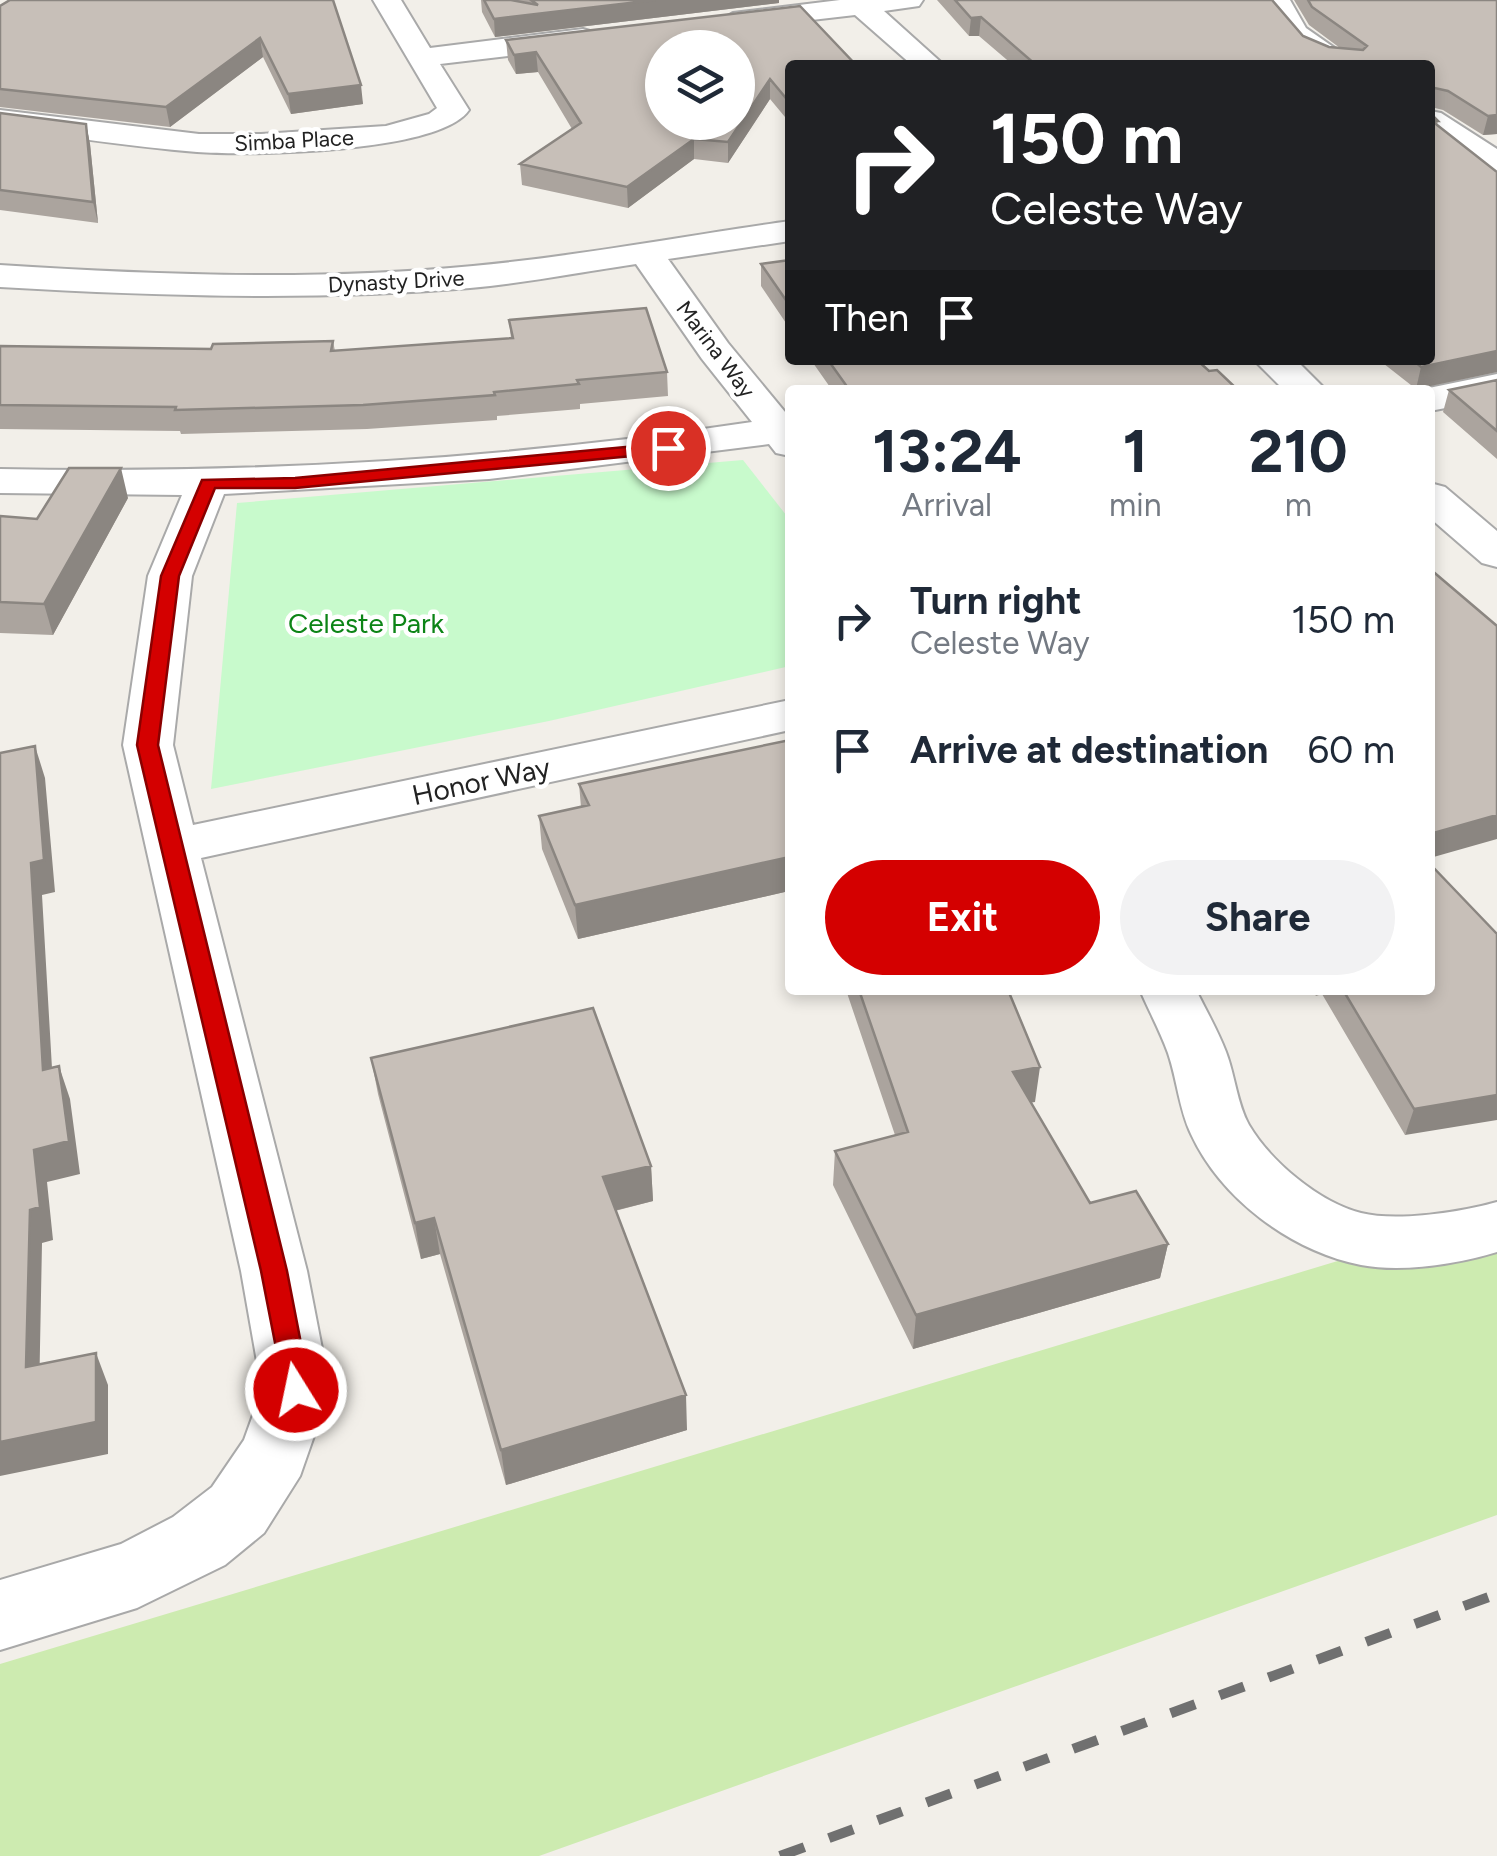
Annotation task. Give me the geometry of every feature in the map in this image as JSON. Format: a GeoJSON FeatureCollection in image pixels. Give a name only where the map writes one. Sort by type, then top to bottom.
{"type":"FeatureCollection","features":[{"type":"Feature","properties":{"kind":"street","name":"Simba Place"},"geometry":{"type":"LineString","coordinates":[[0,119],[199,143],[387,135],[440,121],[454,110],[425,56],[387,0]]}},
{"type":"Feature","properties":{"kind":"street"},"geometry":{"type":"LineString","coordinates":[[702,24],[909,0]]}},
{"type":"Feature","properties":{"kind":"street"},"geometry":{"type":"LineString","coordinates":[[858,3],[924,60]]}},
{"type":"Feature","properties":{"kind":"street"},"geometry":{"type":"LineString","coordinates":[[1280,5],[1295,34],[1336,60]]}},
{"type":"Feature","properties":{"kind":"street"},"geometry":{"type":"LineString","coordinates":[[425,56],[604,36]]}},
{"type":"Feature","properties":{"kind":"street"},"geometry":{"type":"LineString","coordinates":[[1435,123],[1497,163]]}},
{"type":"Feature","properties":{"kind":"street","name":"Dynasty Drive"},"geometry":{"type":"LineString","coordinates":[[0,298],[151,306],[337,306],[480,297],[785,232]]}},
{"type":"Feature","properties":{"kind":"street","name":"Dynasty Drive"},"geometry":{"type":"LineString","coordinates":[[0,276],[165,286],[340,285],[785,253]]}},
{"type":"Feature","properties":{"kind":"street","name":"Marina Way"},"geometry":{"type":"LineString","coordinates":[[652,263],[715,351],[785,437]]}},
{"type":"Feature","properties":{"kind":"street"},"geometry":{"type":"LineString","coordinates":[[1279,365],[1301,385]]}},
{"type":"Feature","properties":{"kind":"street"},"geometry":{"type":"LineString","coordinates":[[1435,398],[1497,386]]}},
{"type":"Feature","properties":{"kind":"street"},"geometry":{"type":"LineString","coordinates":[[0,481],[295,483],[785,437]]}},
{"type":"Feature","properties":{"kind":"street"},"geometry":{"type":"LineString","coordinates":[[0,1615],[137,1574],[200,1541],[238,1510],[275,1454],[296,1390],[274,1271],[148,745],[170,576],[208,483]]}},
{"type":"Feature","properties":{"kind":"street"},"geometry":{"type":"LineString","coordinates":[[1435,500],[1497,554]]}},
{"type":"Feature","properties":{"kind":"street","name":"Honor Way"},"geometry":{"type":"LineString","coordinates":[[171,847],[785,716]]}},
{"type":"Feature","properties":{"kind":"street"},"geometry":{"type":"LineString","coordinates":[[1170,995],[1197,1052],[1220,1131],[1253,1175],[1285,1202],[1319,1224],[1363,1240],[1458,1239],[1497,1227]]}},
{"type":"Feature","properties":{"kind":"green space","name":"Celeste Park"},"geometry":{"type":"Polygon","coordinates":[[[743,460],[785,514],[785,667],[549,721],[211,789],[237,503],[743,460]]]}},
{"type":"Feature","properties":{"kind":"green space"},"geometry":{"type":"Polygon","coordinates":[[[1497,1213],[1497,1515],[539,1856],[0,1856],[0,1664],[1497,1213]]]}},
{"type":"Feature","properties":{"kind":"building"},"geometry":{"type":"Polygon","coordinates":[[[10,0],[333,0],[361,85],[288,94],[260,38],[166,107],[0,89],[0,6],[10,0]]]}},
{"type":"Feature","properties":{"kind":"building"},"geometry":{"type":"Polygon","coordinates":[[[484,0],[538,5],[531,0],[655,0],[494,19],[484,0]]]}},
{"type":"Feature","properties":{"kind":"building"},"geometry":{"type":"Polygon","coordinates":[[[955,0],[1272,0],[1303,36],[1329,47],[1363,50],[1367,46],[1312,7],[1308,0],[1497,0],[1497,115],[1488,116],[1448,91],[1435,88],[1435,60],[1030,60],[981,17],[971,18],[955,0]]]}},
{"type":"Feature","properties":{"kind":"building"},"geometry":{"type":"Polygon","coordinates":[[[800,6],[851,60],[785,60],[785,97],[770,79],[755,102],[755,30],[645,30],[645,140],[693,140],[627,187],[520,164],[581,123],[536,52],[514,55],[506,40],[800,6]]]}},
{"type":"Feature","properties":{"kind":"building"},"geometry":{"type":"Polygon","coordinates":[[[0,113],[86,124],[93,202],[0,190],[0,113]]]}},
{"type":"Feature","properties":{"kind":"building"},"geometry":{"type":"Polygon","coordinates":[[[1435,123],[1497,172],[1497,351],[1435,364],[1435,123]]]}},
{"type":"Feature","properties":{"kind":"building"},"geometry":{"type":"Polygon","coordinates":[[[785,261],[785,299],[761,264],[785,261]]]}},
{"type":"Feature","properties":{"kind":"building"},"geometry":{"type":"Polygon","coordinates":[[[646,308],[667,372],[577,380],[579,384],[494,392],[495,395],[363,405],[175,410],[176,407],[0,405],[0,346],[211,349],[213,344],[333,341],[331,351],[513,338],[509,320],[646,308]]]}},
{"type":"Feature","properties":{"kind":"building"},"geometry":{"type":"Polygon","coordinates":[[[832,365],[1202,365],[1209,371],[1217,370],[1233,385],[846,385],[832,365]]]}},
{"type":"Feature","properties":{"kind":"building"},"geometry":{"type":"Polygon","coordinates":[[[1497,380],[1497,431],[1449,390],[1497,380]]]}},
{"type":"Feature","properties":{"kind":"building"},"geometry":{"type":"Polygon","coordinates":[[[69,468],[121,468],[44,604],[0,602],[0,516],[37,519],[69,468]]]}},
{"type":"Feature","properties":{"kind":"building"},"geometry":{"type":"Polygon","coordinates":[[[1435,573],[1497,626],[1497,815],[1435,833],[1435,573]]]}},
{"type":"Feature","properties":{"kind":"building"},"geometry":{"type":"Polygon","coordinates":[[[785,741],[785,858],[575,905],[539,816],[589,805],[579,784],[785,741]]]}},
{"type":"Feature","properties":{"kind":"building"},"geometry":{"type":"Polygon","coordinates":[[[35,746],[44,860],[31,863],[43,1070],[59,1066],[69,1141],[34,1150],[40,1207],[30,1210],[26,1367],[96,1353],[96,1422],[0,1442],[0,753],[35,746]]]}},
{"type":"Feature","properties":{"kind":"building"},"geometry":{"type":"Polygon","coordinates":[[[1435,869],[1497,934],[1497,1095],[1414,1109],[1346,995],[1435,995],[1435,869]]]}},
{"type":"Feature","properties":{"kind":"building"},"geometry":{"type":"Polygon","coordinates":[[[861,995],[1010,995],[1040,1067],[1013,1072],[1090,1203],[1136,1191],[1168,1244],[916,1315],[835,1151],[908,1132],[861,995]]]}},
{"type":"Feature","properties":{"kind":"building"},"geometry":{"type":"Polygon","coordinates":[[[593,1008],[651,1166],[603,1177],[686,1395],[501,1450],[434,1218],[415,1223],[371,1058],[593,1008]]]}},
{"type":"Feature","properties":{"kind":"railway"},"geometry":{"type":"LineString","coordinates":[[780,1856],[1497,1594]]}},
{"type":"Feature","properties":{"kind":"route"},"geometry":{"type":"LineString","coordinates":[[296,1390],[274,1271],[148,745],[170,576],[208,483],[295,483],[668,448]]}}]}
